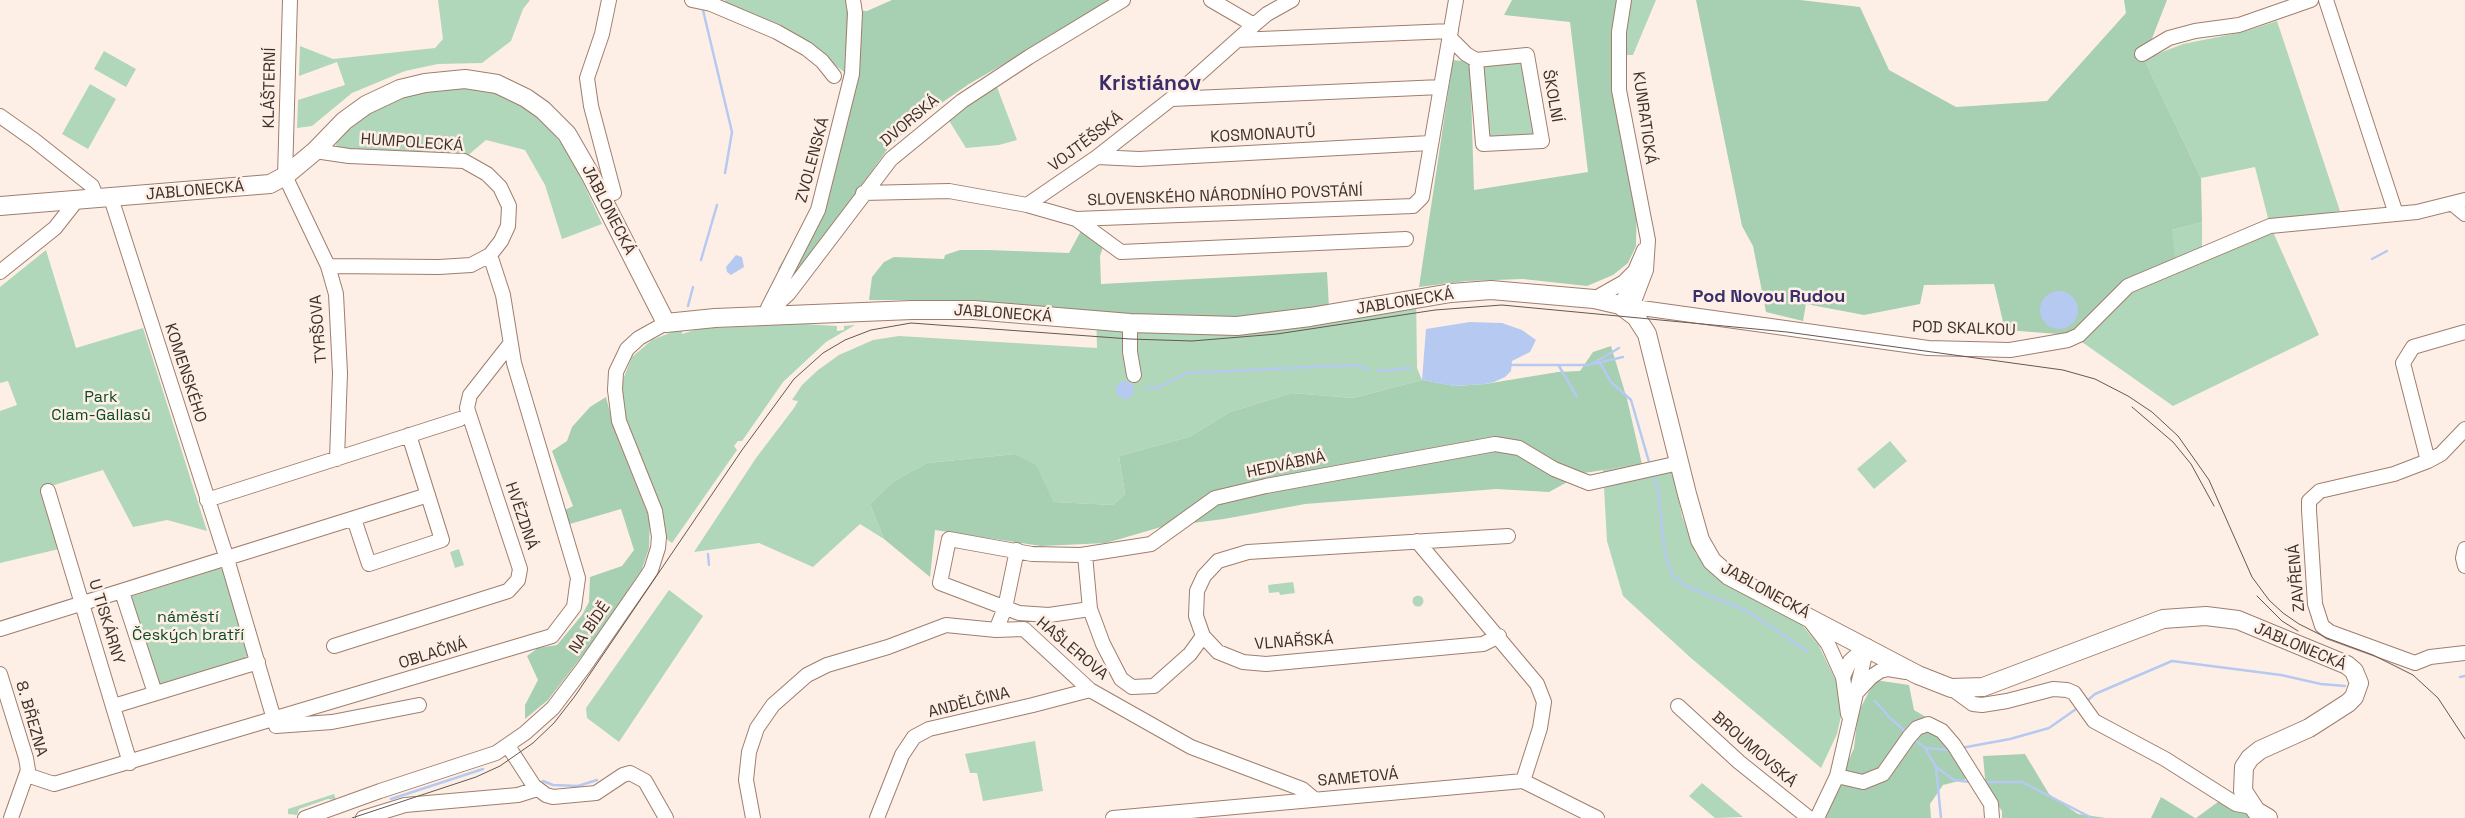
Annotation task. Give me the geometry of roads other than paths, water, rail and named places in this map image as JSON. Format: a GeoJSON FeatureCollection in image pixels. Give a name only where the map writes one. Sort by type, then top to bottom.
{"type":"FeatureCollection","features":[{"type":"Feature","properties":{"kind":"main road","name":"JABLONECKÁ"},"geometry":{"type":"LineString","coordinates":[[0,206],[270,184],[285,176],[315,151],[353,114],[382,97],[400,89],[438,81],[465,79],[487,81],[513,91],[543,110],[556,121],[578,150],[666,323],[715,318],[912,310],[973,310],[1130,323],[1237,326],[1301,318],[1451,293],[1491,290],[1594,299],[1628,308],[1643,325],[1651,344],[1679,463],[1700,540],[1712,561],[1729,576],[1868,646],[1918,675],[1951,688],[1983,687],[2162,619],[2206,616],[2238,620],[2347,665],[2354,671],[2358,683],[2354,697],[2309,728],[2260,750],[2250,758],[2244,767],[2243,791],[2252,807]]}},
{"type":"Feature","properties":{"kind":"main road"},"geometry":{"type":"LineString","coordinates":[[2252,807],[2268,818]]}},
{"type":"Feature","properties":{"kind":"street","name":"KLÁŠTERNÍ"},"geometry":{"type":"LineString","coordinates":[[285,176],[290,0]]}},
{"type":"Feature","properties":{"kind":"street"},"geometry":{"type":"LineString","coordinates":[[610,0],[602,34],[587,78],[591,106],[614,193]]}},
{"type":"Feature","properties":{"kind":"street","name":"ZVOLENSKÁ"},"geometry":{"type":"LineString","coordinates":[[763,317],[818,210],[852,74],[855,13],[853,0]]}},
{"type":"Feature","properties":{"kind":"street","name":"DVORSKÁ"},"geometry":{"type":"LineString","coordinates":[[763,317],[790,293],[863,193],[891,159],[962,101],[1122,0]]}},
{"type":"Feature","properties":{"kind":"street"},"geometry":{"type":"LineString","coordinates":[[1211,0],[1254,25]]}},
{"type":"Feature","properties":{"kind":"street","name":"VOJTĚŠSKÁ"},"geometry":{"type":"LineString","coordinates":[[1027,206],[1097,157],[1171,99],[1267,14],[1292,0]]}},
{"type":"Feature","properties":{"kind":"street"},"geometry":{"type":"LineString","coordinates":[[1430,142],[1456,0]]}},
{"type":"Feature","properties":{"kind":"street","name":"KUNRATICKÁ"},"geometry":{"type":"LineString","coordinates":[[1624,0],[1619,32],[1619,90],[1648,240],[1642,266],[1628,308]]}},
{"type":"Feature","properties":{"kind":"street"},"geometry":{"type":"LineString","coordinates":[[2142,54],[2169,38],[2195,31],[2239,26],[2311,0]]}},
{"type":"Feature","properties":{"kind":"street"},"geometry":{"type":"LineString","coordinates":[[2326,0],[2396,214]]}},
{"type":"Feature","properties":{"kind":"street"},"geometry":{"type":"LineString","coordinates":[[700,2],[784,36],[814,55],[834,76]]}},
{"type":"Feature","properties":{"kind":"street"},"geometry":{"type":"LineString","coordinates":[[1237,40],[1450,34],[1471,57]]}},
{"type":"Feature","properties":{"kind":"street","name":"ŠKOLNÍ"},"geometry":{"type":"LineString","coordinates":[[1445,62],[1471,57],[1527,55],[1542,141],[1483,144],[1471,57]]}},
{"type":"Feature","properties":{"kind":"street"},"geometry":{"type":"LineString","coordinates":[[821,69],[850,86]]}},
{"type":"Feature","properties":{"kind":"street"},"geometry":{"type":"LineString","coordinates":[[1171,99],[1441,87]]}},
{"type":"Feature","properties":{"kind":"street","name":"KOMENSKÉHO"},"geometry":{"type":"LineString","coordinates":[[0,116],[34,140],[92,186],[104,198],[227,559],[274,717]]}},
{"type":"Feature","properties":{"kind":"street","name":"KOSMONAUTŮ"},"geometry":{"type":"LineString","coordinates":[[1097,157],[1139,159],[1430,142]]}},
{"type":"Feature","properties":{"kind":"street","name":"SLOVENSKÉHO NÁRODNÍHO POVSTÁNÍ"},"geometry":{"type":"LineString","coordinates":[[1027,206],[1076,219],[1413,206],[1422,197],[1430,142]]}},
{"type":"Feature","properties":{"kind":"street","name":"HUMPOLECKÁ"},"geometry":{"type":"LineString","coordinates":[[315,151],[349,156],[464,161],[487,174],[500,187],[509,206],[508,226],[501,241],[490,255]]}},
{"type":"Feature","properties":{"kind":"street","name":"TYRŠOVA"},"geometry":{"type":"LineString","coordinates":[[285,176],[328,266],[336,294],[339,337],[337,458]]}},
{"type":"Feature","properties":{"kind":"street"},"geometry":{"type":"LineString","coordinates":[[863,193],[950,191],[1027,206]]}},
{"type":"Feature","properties":{"kind":"street"},"geometry":{"type":"LineString","coordinates":[[0,272],[55,228],[77,200]]}},
{"type":"Feature","properties":{"kind":"street"},"geometry":{"type":"LineString","coordinates":[[2459,202],[2465,214]]}},
{"type":"Feature","properties":{"kind":"street","name":"POD SKALKOU"},"geometry":{"type":"LineString","coordinates":[[1628,308],[1928,348],[2010,350],[2068,340],[2078,335],[2128,286],[2270,226],[2417,212],[2459,202]]}},
{"type":"Feature","properties":{"kind":"street"},"geometry":{"type":"LineString","coordinates":[[1076,219],[1121,252],[1406,239]]}},
{"type":"Feature","properties":{"kind":"street"},"geometry":{"type":"LineString","coordinates":[[1594,299],[1614,289],[1635,271],[1648,240]]}},
{"type":"Feature","properties":{"kind":"street"},"geometry":{"type":"LineString","coordinates":[[328,266],[439,267],[471,265],[490,255]]}},
{"type":"Feature","properties":{"kind":"street","name":"OBLAČNÁ"},"geometry":{"type":"LineString","coordinates":[[27,775],[54,784],[130,763],[274,717],[294,714],[552,636],[574,607],[578,578],[510,344],[504,295],[490,255]]}},
{"type":"Feature","properties":{"kind":"street","name":"NA BÍDĚ"},"geometry":{"type":"LineString","coordinates":[[305,818],[380,790],[496,753],[508,746],[544,716],[563,696],[643,582],[656,555],[659,537],[657,517],[619,421],[615,390],[616,372],[627,349],[639,338],[666,323]]}},
{"type":"Feature","properties":{"kind":"street"},"geometry":{"type":"LineString","coordinates":[[1130,323],[1130,352],[1134,375]]}},
{"type":"Feature","properties":{"kind":"street"},"geometry":{"type":"LineString","coordinates":[[2428,461],[2403,363],[2413,347],[2465,332]]}},
{"type":"Feature","properties":{"kind":"street","name":"HVĚZDNÁ"},"geometry":{"type":"LineString","coordinates":[[334,646],[508,591],[518,580],[520,569],[467,408],[470,395],[510,344]]}},
{"type":"Feature","properties":{"kind":"street"},"geometry":{"type":"LineString","coordinates":[[207,500],[460,420]]}},
{"type":"Feature","properties":{"kind":"street","name":"ZAVŘENÁ"},"geometry":{"type":"LineString","coordinates":[[2465,429],[2441,454],[2428,461],[2394,474],[2320,491],[2312,497],[2309,510],[2317,615],[2322,626],[2330,632],[2415,663],[2430,656],[2465,653]]}},
{"type":"Feature","properties":{"kind":"street"},"geometry":{"type":"LineString","coordinates":[[354,519],[369,564],[442,540],[409,435]]}},
{"type":"Feature","properties":{"kind":"street","name":"HEDVÁBNÁ"},"geometry":{"type":"LineString","coordinates":[[1006,608],[940,583],[949,539],[1032,554],[1086,554],[1151,544],[1215,498],[1294,481],[1495,444],[1519,448],[1554,469],[1588,482],[1679,463]]}},
{"type":"Feature","properties":{"kind":"street","name":"U TISKÁRNY"},"geometry":{"type":"LineString","coordinates":[[48,491],[130,763]]}},
{"type":"Feature","properties":{"kind":"street"},"geometry":{"type":"LineString","coordinates":[[0,629],[428,495]]}},
{"type":"Feature","properties":{"kind":"street","name":"VLNAŘSKÁ"},"geometry":{"type":"LineString","coordinates":[[1498,636],[1483,644],[1266,664],[1243,662],[1218,652],[1203,636],[1196,616],[1196,591],[1204,576],[1218,561],[1248,552],[1508,536]]}},
{"type":"Feature","properties":{"kind":"street"},"geometry":{"type":"LineString","coordinates":[[1417,541],[1537,684],[1544,702],[1540,728],[1523,780],[1597,818]]}},
{"type":"Feature","properties":{"kind":"street"},"geometry":{"type":"LineString","coordinates":[[2465,549],[2463,558],[2465,566]]}},
{"type":"Feature","properties":{"kind":"street"},"geometry":{"type":"LineString","coordinates":[[996,630],[1006,608],[1017,550]]}},
{"type":"Feature","properties":{"kind":"street"},"geometry":{"type":"LineString","coordinates":[[1086,554],[1090,609],[1103,644],[1121,679],[1132,687],[1154,686],[1190,654],[1203,636]]}},
{"type":"Feature","properties":{"kind":"street"},"geometry":{"type":"LineString","coordinates":[[122,592],[155,693]]}},
{"type":"Feature","properties":{"kind":"street"},"geometry":{"type":"LineString","coordinates":[[1006,608],[1019,613],[1049,615],[1090,609]]}},
{"type":"Feature","properties":{"kind":"street"},"geometry":{"type":"LineString","coordinates":[[1804,614],[1828,644],[1842,677],[1848,698],[1849,726]]}},
{"type":"Feature","properties":{"kind":"street","name":"HAŠLEROVA"},"geometry":{"type":"LineString","coordinates":[[754,818],[746,780],[749,752],[757,728],[772,705],[808,675],[827,665],[888,647],[946,625],[996,630],[1024,629],[1090,690],[1191,747],[1302,789],[1314,799]]}},
{"type":"Feature","properties":{"kind":"street"},"geometry":{"type":"LineString","coordinates":[[1842,677],[1850,661],[1868,646]]}},
{"type":"Feature","properties":{"kind":"street"},"geometry":{"type":"LineString","coordinates":[[1817,818],[1837,776],[1868,646]]}},
{"type":"Feature","properties":{"kind":"street"},"geometry":{"type":"LineString","coordinates":[[114,706],[258,662]]}},
{"type":"Feature","properties":{"kind":"street"},"geometry":{"type":"LineString","coordinates":[[1858,692],[1871,677],[1888,669],[1918,675]]}},
{"type":"Feature","properties":{"kind":"street","name":"8. BŘEZNA"},"geometry":{"type":"LineString","coordinates":[[0,674],[26,758],[27,775]]}},
{"type":"Feature","properties":{"kind":"street","name":"JABLONECKÁ"},"geometry":{"type":"LineString","coordinates":[[1951,688],[1973,704],[1982,705],[2007,702],[2053,689],[2067,690],[2074,693],[2094,720],[2165,759],[2236,804],[2252,807]]}},
{"type":"Feature","properties":{"kind":"street","name":"ANDĚLČINA"},"geometry":{"type":"LineString","coordinates":[[877,818],[902,755],[914,738],[929,729],[1090,690]]}},
{"type":"Feature","properties":{"kind":"street"},"geometry":{"type":"LineString","coordinates":[[274,717],[276,726],[332,722],[419,705]]}},
{"type":"Feature","properties":{"kind":"street","name":"BROUMOVSKÁ"},"geometry":{"type":"LineString","coordinates":[[1678,706],[1739,762],[1809,818]]}},
{"type":"Feature","properties":{"kind":"street"},"geometry":{"type":"LineString","coordinates":[[1837,776],[1863,782],[1883,774],[1909,737],[1918,728],[1928,724],[1942,731],[1954,745],[1991,804],[1992,818]]}},
{"type":"Feature","properties":{"kind":"street"},"geometry":{"type":"LineString","coordinates":[[508,746],[523,771],[537,789],[553,797],[589,794],[602,790],[623,775],[630,773],[641,777],[645,781],[666,818]]}},
{"type":"Feature","properties":{"kind":"street"},"geometry":{"type":"LineString","coordinates":[[11,818],[27,775]]}},
{"type":"Feature","properties":{"kind":"street","name":"SAMETOVÁ"},"geometry":{"type":"LineString","coordinates":[[1113,818],[1523,780]]}},
{"type":"Feature","properties":{"kind":"street"},"geometry":{"type":"LineString","coordinates":[[363,818],[405,805],[518,794],[537,789]]}},
{"type":"Feature","properties":{"kind":"water"},"geometry":{"type":"Polygon","coordinates":[[[736,255],[742,257],[744,267],[731,275],[727,272],[726,267],[736,255]]]}},
{"type":"Feature","properties":{"kind":"water"},"geometry":{"type":"Polygon","coordinates":[[[2059,291],[2066,292],[2072,297],[2077,303],[2077,317],[2072,323],[2066,328],[2059,329],[2052,328],[2046,323],[2041,317],[2040,310],[2041,303],[2046,297],[2052,292],[2059,291]]]}},
{"type":"Feature","properties":{"kind":"water"},"geometry":{"type":"Polygon","coordinates":[[[1470,322],[1502,323],[1522,330],[1536,340],[1530,352],[1512,361],[1511,371],[1505,377],[1494,382],[1454,386],[1422,380],[1426,329],[1470,322]]]}},
{"type":"Feature","properties":{"kind":"water"},"geometry":{"type":"Polygon","coordinates":[[[1121,381],[1129,381],[1134,386],[1132,397],[1121,399],[1116,394],[1116,386],[1121,381]]]}},
{"type":"Feature","properties":{"kind":"waterway"},"geometry":{"type":"LineString","coordinates":[[702,6],[732,132],[725,173]]}},
{"type":"Feature","properties":{"kind":"waterway"},"geometry":{"type":"LineString","coordinates":[[701,260],[717,205]]}},
{"type":"Feature","properties":{"kind":"waterway"},"geometry":{"type":"LineString","coordinates":[[2372,259],[2387,251]]}},
{"type":"Feature","properties":{"kind":"waterway"},"geometry":{"type":"LineString","coordinates":[[688,306],[693,287]]}},
{"type":"Feature","properties":{"kind":"waterway"},"geometry":{"type":"LineString","coordinates":[[1510,365],[1590,365],[1619,348]]}},
{"type":"Feature","properties":{"kind":"waterway"},"geometry":{"type":"LineString","coordinates":[[1593,364],[1623,357]]}},
{"type":"Feature","properties":{"kind":"waterway"},"geometry":{"type":"LineString","coordinates":[[1600,363],[1611,382],[1631,400],[1649,462]]}},
{"type":"Feature","properties":{"kind":"waterway"},"geometry":{"type":"LineString","coordinates":[[1146,388],[1157,388],[1187,373],[1352,365],[1369,369]]}},
{"type":"Feature","properties":{"kind":"waterway"},"geometry":{"type":"LineString","coordinates":[[1559,366],[1577,397]]}},
{"type":"Feature","properties":{"kind":"waterway"},"geometry":{"type":"LineString","coordinates":[[1377,371],[1411,368]]}},
{"type":"Feature","properties":{"kind":"waterway"},"geometry":{"type":"LineString","coordinates":[[1654,477],[1658,490],[1665,554],[1672,575],[1686,586],[1747,611],[1807,651]]}},
{"type":"Feature","properties":{"kind":"waterway"},"geometry":{"type":"LineString","coordinates":[[708,554],[709,565]]}},
{"type":"Feature","properties":{"kind":"waterway"},"geometry":{"type":"LineString","coordinates":[[2088,700],[2095,694],[2172,661],[2281,675],[2321,684],[2345,686]]}},
{"type":"Feature","properties":{"kind":"waterway"},"geometry":{"type":"LineString","coordinates":[[2460,677],[2465,676]]}},
{"type":"Feature","properties":{"kind":"waterway"},"geometry":{"type":"LineString","coordinates":[[1875,701],[1905,731]]}},
{"type":"Feature","properties":{"kind":"waterway"},"geometry":{"type":"LineString","coordinates":[[1961,748],[2010,739],[2049,728],[2079,707]]}},
{"type":"Feature","properties":{"kind":"waterway"},"geometry":{"type":"LineString","coordinates":[[1914,739],[1925,748],[1951,750]]}},
{"type":"Feature","properties":{"kind":"waterway"},"geometry":{"type":"LineString","coordinates":[[1925,748],[1936,767],[1954,780],[1970,782]]}},
{"type":"Feature","properties":{"kind":"waterway"},"geometry":{"type":"LineString","coordinates":[[1936,767],[1941,818]]}},
{"type":"Feature","properties":{"kind":"waterway"},"geometry":{"type":"LineString","coordinates":[[391,799],[483,769]]}},
{"type":"Feature","properties":{"kind":"waterway"},"geometry":{"type":"LineString","coordinates":[[543,781],[553,785],[578,786],[597,780]]}},
{"type":"Feature","properties":{"kind":"waterway"},"geometry":{"type":"LineString","coordinates":[[1982,782],[2022,782],[2092,818]]}},
{"type":"Feature","properties":{"kind":"tram line"},"geometry":{"type":"LineString","coordinates":[[352,818],[476,777],[500,766],[533,743],[554,723],[575,696],[742,450],[794,379],[823,353],[845,340],[871,330],[911,323],[1130,339],[1192,341],[1277,334],[1435,310],[1502,305],[1787,332],[2063,370],[2095,379],[2128,396],[2152,412],[2178,436],[2209,480],[2252,577],[2269,600],[2283,613],[2299,624],[2327,638],[2373,655],[2413,675],[2438,698],[2465,739]]}},
{"type":"Feature","properties":{"kind":"tram line"},"geometry":{"type":"LineString","coordinates":[[2132,407],[2173,442],[2191,464],[2214,506]]}},
{"type":"Feature","properties":{"kind":"tram line"},"geometry":{"type":"LineString","coordinates":[[2257,596],[2282,621],[2298,631]]}},
{"type":"Feature","properties":{"kind":"district","name":"Kristiánov"},"geometry":{"type":"Point","coordinates":[1150,84]}},
{"type":"Feature","properties":{"kind":"district","name":"Pod Novou Rudou"},"geometry":{"type":"Point","coordinates":[1769,297]}},
{"type":"Feature","properties":{"kind":"park label","name":"Park Clam-Gallasů"},"geometry":{"type":"Point","coordinates":[101,407]}},
{"type":"Feature","properties":{"kind":"park label","name":"náměstí Českých bratří"},"geometry":{"type":"Point","coordinates":[188,627]}}]}
